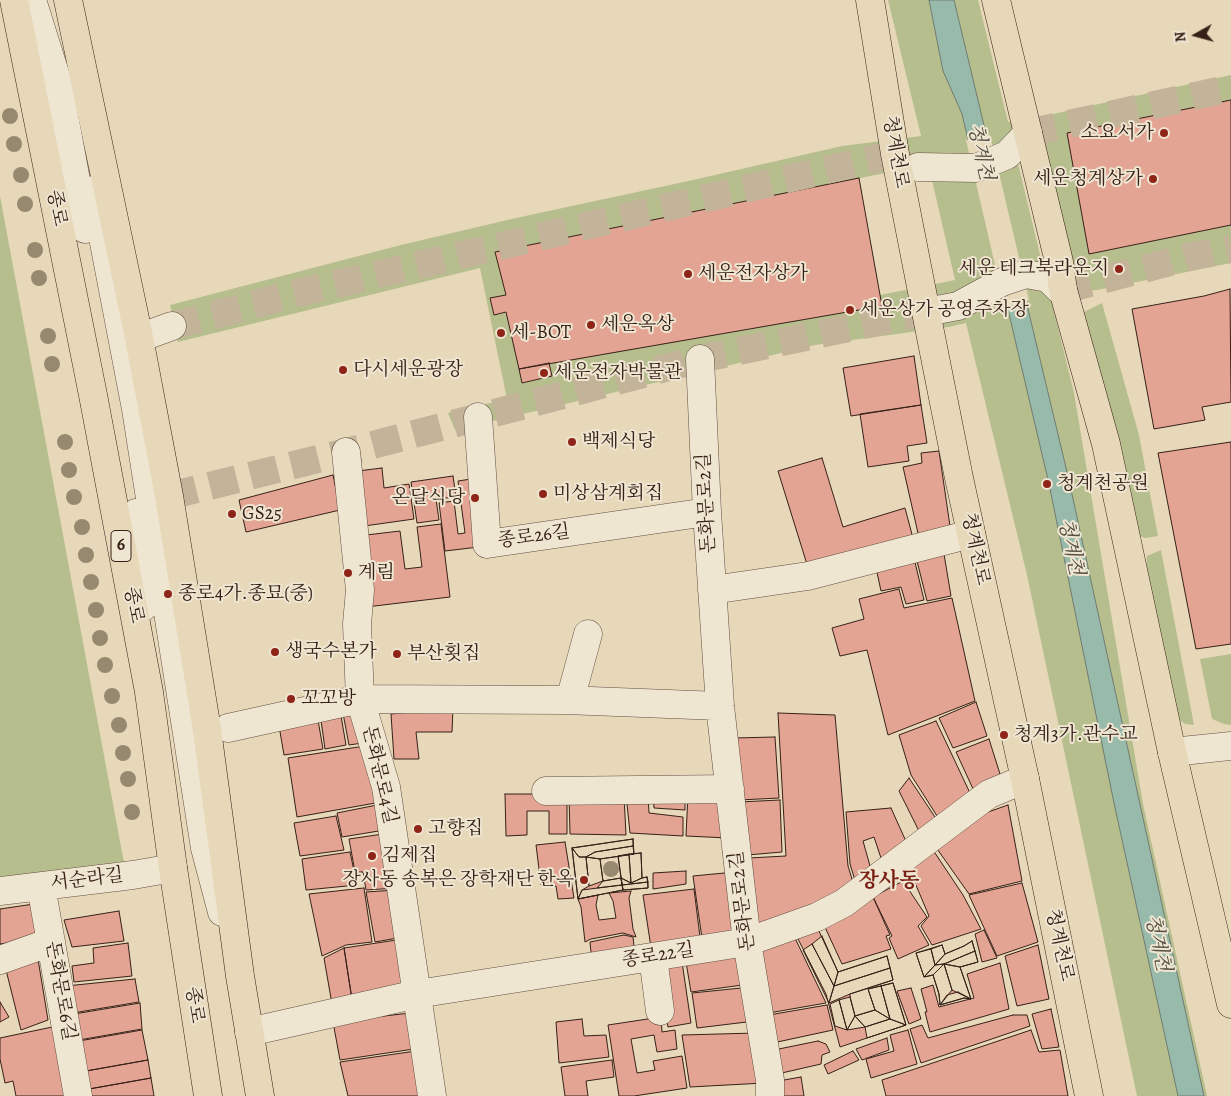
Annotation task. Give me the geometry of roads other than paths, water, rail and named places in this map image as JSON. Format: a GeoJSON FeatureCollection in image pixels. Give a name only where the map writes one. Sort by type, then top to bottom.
{"type":"FeatureCollection","features":[{"type":"Feature","properties":{"kind":"main road","name":"종로"},"geometry":{"type":"LineString","coordinates":[[14,0],[91,386],[149,692],[173,868],[208,1096]]}},
{"type":"Feature","properties":{"kind":"main road"},"geometry":{"type":"LineString","coordinates":[[68,0],[139,338],[169,496],[207,730],[240,976],[260,1096]]}},
{"type":"Feature","properties":{"kind":"main road","name":"청계천로"},"geometry":{"type":"LineString","coordinates":[[870,0],[895,154],[926,312],[1089,1096]]}},
{"type":"Feature","properties":{"kind":"main road"},"geometry":{"type":"LineString","coordinates":[[996,0],[1025,135],[1059,262],[1061,289],[1106,444],[1172,752],[1231,1004]]}},
{"type":"Feature","properties":{"kind":"street"},"geometry":{"type":"LineString","coordinates":[[32,0],[58,82],[134,500],[149,692]]}},
{"type":"Feature","properties":{"kind":"street"},"geometry":{"type":"LineString","coordinates":[[86,90],[101,227],[136,409],[205,848],[240,976]]}},
{"type":"Feature","properties":{"kind":"street"},"geometry":{"type":"LineString","coordinates":[[921,167],[976,168],[1007,155],[1025,135]]}},
{"type":"Feature","properties":{"kind":"street"},"geometry":{"type":"LineString","coordinates":[[926,312],[958,306],[1002,282],[1026,274],[1048,278],[1061,289]]}},
{"type":"Feature","properties":{"kind":"street"},"geometry":{"type":"LineString","coordinates":[[139,338],[172,326]]}},
{"type":"Feature","properties":{"kind":"street","name":"돈화문로2길"},"geometry":{"type":"LineString","coordinates":[[700,359],[707,512],[720,706],[747,942],[770,1080],[770,1096]]}},
{"type":"Feature","properties":{"kind":"street","name":"종로26길"},"geometry":{"type":"LineString","coordinates":[[478,418],[488,544],[707,512]]}},
{"type":"Feature","properties":{"kind":"street","name":"돈화문로4길"},"geometry":{"type":"LineString","coordinates":[[346,452],[360,590],[357,624],[360,699],[386,787],[432,1096]]}},
{"type":"Feature","properties":{"kind":"street"},"geometry":{"type":"LineString","coordinates":[[712,590],[808,576],[972,534]]}},
{"type":"Feature","properties":{"kind":"street"},"geometry":{"type":"LineString","coordinates":[[570,700],[588,634]]}},
{"type":"Feature","properties":{"kind":"street"},"geometry":{"type":"LineString","coordinates":[[228,728],[360,699],[570,700],[720,706]]}},
{"type":"Feature","properties":{"kind":"street"},"geometry":{"type":"LineString","coordinates":[[1172,752],[1231,746]]}},
{"type":"Feature","properties":{"kind":"street","name":"종로22길"},"geometry":{"type":"LineString","coordinates":[[249,1032],[418,994],[747,942],[817,918],[844,903],[989,794],[1024,778]]}},
{"type":"Feature","properties":{"kind":"street"},"geometry":{"type":"LineString","coordinates":[[546,791],[730,789]]}},
{"type":"Feature","properties":{"kind":"street","name":"서순라길"},"geometry":{"type":"LineString","coordinates":[[0,891],[173,868]]}},
{"type":"Feature","properties":{"kind":"street","name":"돈화문로6길"},"geometry":{"type":"LineString","coordinates":[[41,886],[78,1096]]}},
{"type":"Feature","properties":{"kind":"street"},"geometry":{"type":"LineString","coordinates":[[0,960],[51,942]]}},
{"type":"Feature","properties":{"kind":"street"},"geometry":{"type":"LineString","coordinates":[[653,957],[660,1012]]}},
{"type":"Feature","properties":{"kind":"water","name":"청계천"},"geometry":{"type":"Polygon","coordinates":[[[929,0],[954,0],[1068,476],[1204,1096],[1178,1096],[1114,803],[1049,484],[962,114],[943,71],[929,0]]]}},
{"type":"Feature","properties":{"kind":"tunnel"},"geometry":{"type":"LineString","coordinates":[[1028,133],[1231,88]]}},
{"type":"Feature","properties":{"kind":"tunnel"},"geometry":{"type":"LineString","coordinates":[[172,326],[294,294],[895,154]]}},
{"type":"Feature","properties":{"kind":"tunnel"},"geometry":{"type":"LineString","coordinates":[[1063,290],[1193,256],[1231,249]]}},
{"type":"Feature","properties":{"kind":"tunnel"},"geometry":{"type":"LineString","coordinates":[[169,496],[346,452],[700,359],[926,312]]}},
{"type":"Feature","properties":{"kind":"place","name":"소요서가"},"geometry":{"type":"Point","coordinates":[1164,133]}},
{"type":"Feature","properties":{"kind":"place","name":"세운청계상가"},"geometry":{"type":"Point","coordinates":[1153,179]}},
{"type":"Feature","properties":{"kind":"place","name":"세운 테크북라운지"},"geometry":{"type":"Point","coordinates":[1119,269]}},
{"type":"Feature","properties":{"kind":"place","name":"세운전자상가"},"geometry":{"type":"Point","coordinates":[688,274]}},
{"type":"Feature","properties":{"kind":"place","name":"세운상가 공영주차장"},"geometry":{"type":"Point","coordinates":[850,310]}},
{"type":"Feature","properties":{"kind":"place","name":"세운옥상"},"geometry":{"type":"Point","coordinates":[591,325]}},
{"type":"Feature","properties":{"kind":"place","name":"세-BOT"},"geometry":{"type":"Point","coordinates":[501,333]}},
{"type":"Feature","properties":{"kind":"place","name":"다시세운광장"},"geometry":{"type":"Point","coordinates":[343,370]}},
{"type":"Feature","properties":{"kind":"place","name":"세운전자박물관"},"geometry":{"type":"Point","coordinates":[544,373]}},
{"type":"Feature","properties":{"kind":"place","name":"백제식당"},"geometry":{"type":"Point","coordinates":[572,442]}},
{"type":"Feature","properties":{"kind":"place","name":"청계천공원"},"geometry":{"type":"Point","coordinates":[1047,484]}},
{"type":"Feature","properties":{"kind":"place","name":"미상삼계회집"},"geometry":{"type":"Point","coordinates":[543,494]}},
{"type":"Feature","properties":{"kind":"place","name":"온달식당"},"geometry":{"type":"Point","coordinates":[475,498]}},
{"type":"Feature","properties":{"kind":"place","name":"GS25"},"geometry":{"type":"Point","coordinates":[232,514]}},
{"type":"Feature","properties":{"kind":"place","name":"계림"},"geometry":{"type":"Point","coordinates":[348,573]}},
{"type":"Feature","properties":{"kind":"place","name":"종로4가.종묘(중)"},"geometry":{"type":"Point","coordinates":[168,594]}},
{"type":"Feature","properties":{"kind":"place","name":"생국수본가"},"geometry":{"type":"Point","coordinates":[275,652]}},
{"type":"Feature","properties":{"kind":"place","name":"부산횟집"},"geometry":{"type":"Point","coordinates":[397,654]}},
{"type":"Feature","properties":{"kind":"place","name":"꼬꼬방"},"geometry":{"type":"Point","coordinates":[291,699]}},
{"type":"Feature","properties":{"kind":"place","name":"청계3가.관수교"},"geometry":{"type":"Point","coordinates":[1004,735]}},
{"type":"Feature","properties":{"kind":"place","name":"고향집"},"geometry":{"type":"Point","coordinates":[418,829]}},
{"type":"Feature","properties":{"kind":"place","name":"김제집"},"geometry":{"type":"Point","coordinates":[372,856]}},
{"type":"Feature","properties":{"kind":"place","name":"장사동 송복은 장학재단 한옥"},"geometry":{"type":"Point","coordinates":[584,880]}},
{"type":"Feature","properties":{"kind":"district","name":"장사동"},"geometry":{"type":"Point","coordinates":[889,882]}}]}
